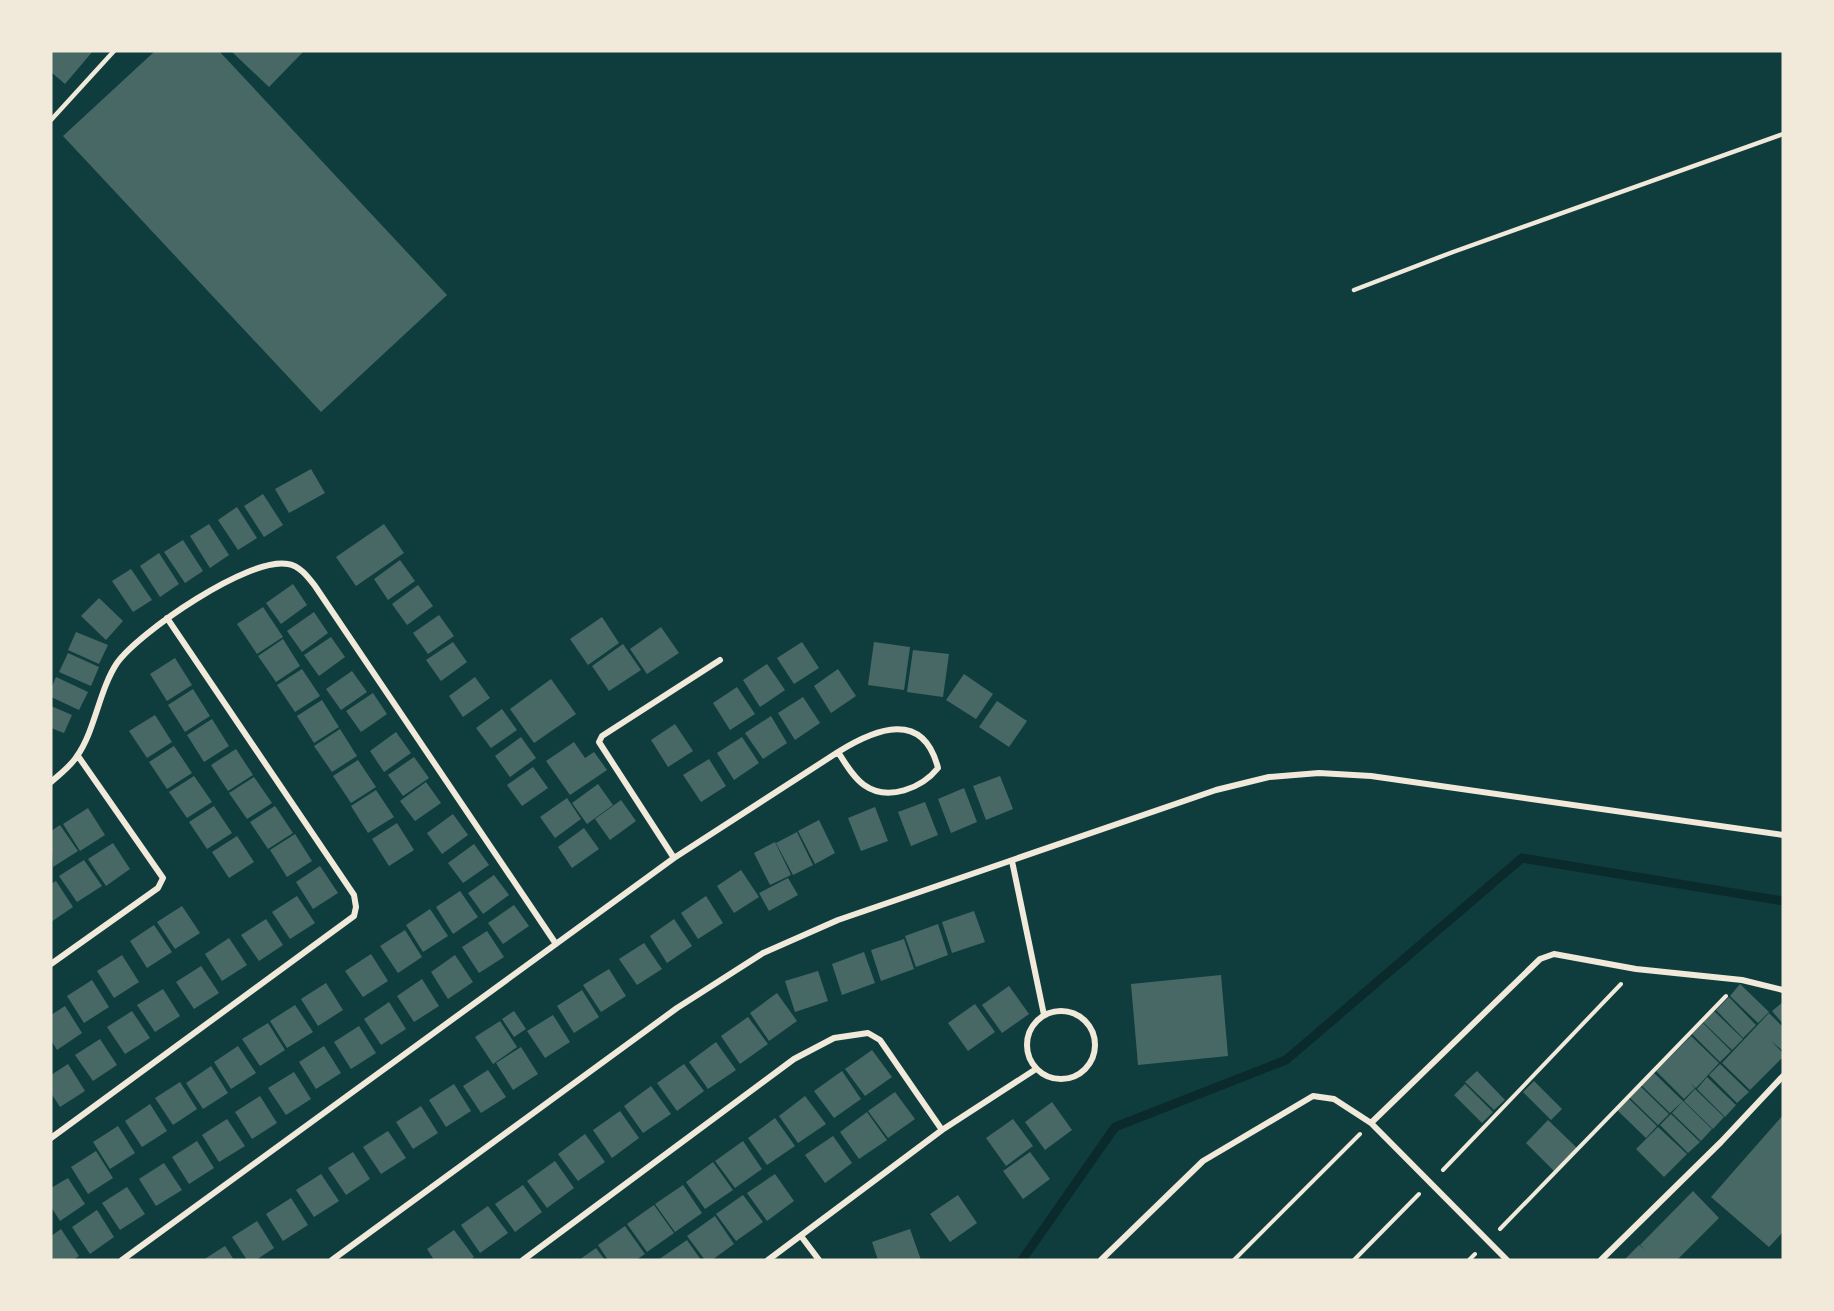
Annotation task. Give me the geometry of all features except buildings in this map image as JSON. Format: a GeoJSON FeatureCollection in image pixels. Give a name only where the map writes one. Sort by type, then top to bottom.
{"type":"FeatureCollection","features":[{"type":"Feature","properties":{"kind":"street"},"geometry":{"type":"LineString","coordinates":[[51,782],[78,756],[116,664],[132,645],[166,618],[218,585],[274,563],[289,564],[303,572],[556,944]]}},
{"type":"Feature","properties":{"kind":"street"},"geometry":{"type":"LineString","coordinates":[[51,1138],[354,916],[356,907],[354,895],[166,618]]}},
{"type":"Feature","properties":{"kind":"street"},"geometry":{"type":"LineString","coordinates":[[674,858],[599,742],[602,736],[720,660]]}},
{"type":"Feature","properties":{"kind":"street"},"geometry":{"type":"LineString","coordinates":[[122,1260],[674,858],[838,752],[882,729],[900,728],[918,735],[933,750],[938,768],[928,780],[903,791],[882,793],[864,785],[838,752]]}},
{"type":"Feature","properties":{"kind":"street"},"geometry":{"type":"LineString","coordinates":[[51,964],[158,888],[163,878],[78,756]]}},
{"type":"Feature","properties":{"kind":"street"},"geometry":{"type":"LineString","coordinates":[[332,1260],[717,980],[764,953],[838,920],[1216,789],[1269,777],[1319,773],[1371,776],[1783,835]]}},
{"type":"Feature","properties":{"kind":"street"},"geometry":{"type":"LineString","coordinates":[[1012,861],[1044,1015]]}},
{"type":"Feature","properties":{"kind":"street"},"geometry":{"type":"LineString","coordinates":[[1371,1123],[1540,959],[1554,954],[1636,969],[1742,980],[1783,990]]}},
{"type":"Feature","properties":{"kind":"street"},"geometry":{"type":"LineString","coordinates":[[1055,1011],[1065,1011],[1086,1021],[1093,1031],[1095,1053],[1082,1072],[1071,1078],[1057,1079],[1036,1069],[1026,1047],[1034,1023],[1044,1015],[1055,1011]]}},
{"type":"Feature","properties":{"kind":"street"},"geometry":{"type":"LineString","coordinates":[[523,1260],[795,1059],[834,1038],[868,1032],[880,1040],[942,1130]]}},
{"type":"Feature","properties":{"kind":"street"},"geometry":{"type":"LineString","coordinates":[[768,1260],[942,1130],[1036,1069]]}},
{"type":"Feature","properties":{"kind":"street"},"geometry":{"type":"LineString","coordinates":[[1601,1260],[1721,1142],[1783,1076]]}},
{"type":"Feature","properties":{"kind":"street"},"geometry":{"type":"LineString","coordinates":[[1101,1260],[1203,1161],[1313,1096],[1334,1099],[1371,1123],[1507,1260]]}},
{"type":"Feature","properties":{"kind":"street"},"geometry":{"type":"LineString","coordinates":[[801,1236],[819,1260]]}},
{"type":"Feature","properties":{"kind":"lane"},"geometry":{"type":"LineString","coordinates":[[51,120],[114,51]]}},
{"type":"Feature","properties":{"kind":"lane"},"geometry":{"type":"LineString","coordinates":[[1353,290],[1783,134]]}},
{"type":"Feature","properties":{"kind":"path"},"geometry":{"type":"LineString","coordinates":[[1354,1260],[1636,969]]}},
{"type":"Feature","properties":{"kind":"path"},"geometry":{"type":"LineString","coordinates":[[1469,1260],[1742,980]]}},
{"type":"Feature","properties":{"kind":"path"},"geometry":{"type":"LineString","coordinates":[[1234,1260],[1371,1123]]}},
{"type":"Feature","properties":{"kind":"waterway"},"geometry":{"type":"LineString","coordinates":[[1022,1260],[1115,1127],[1286,1060],[1522,858],[1783,901]]}}]}
